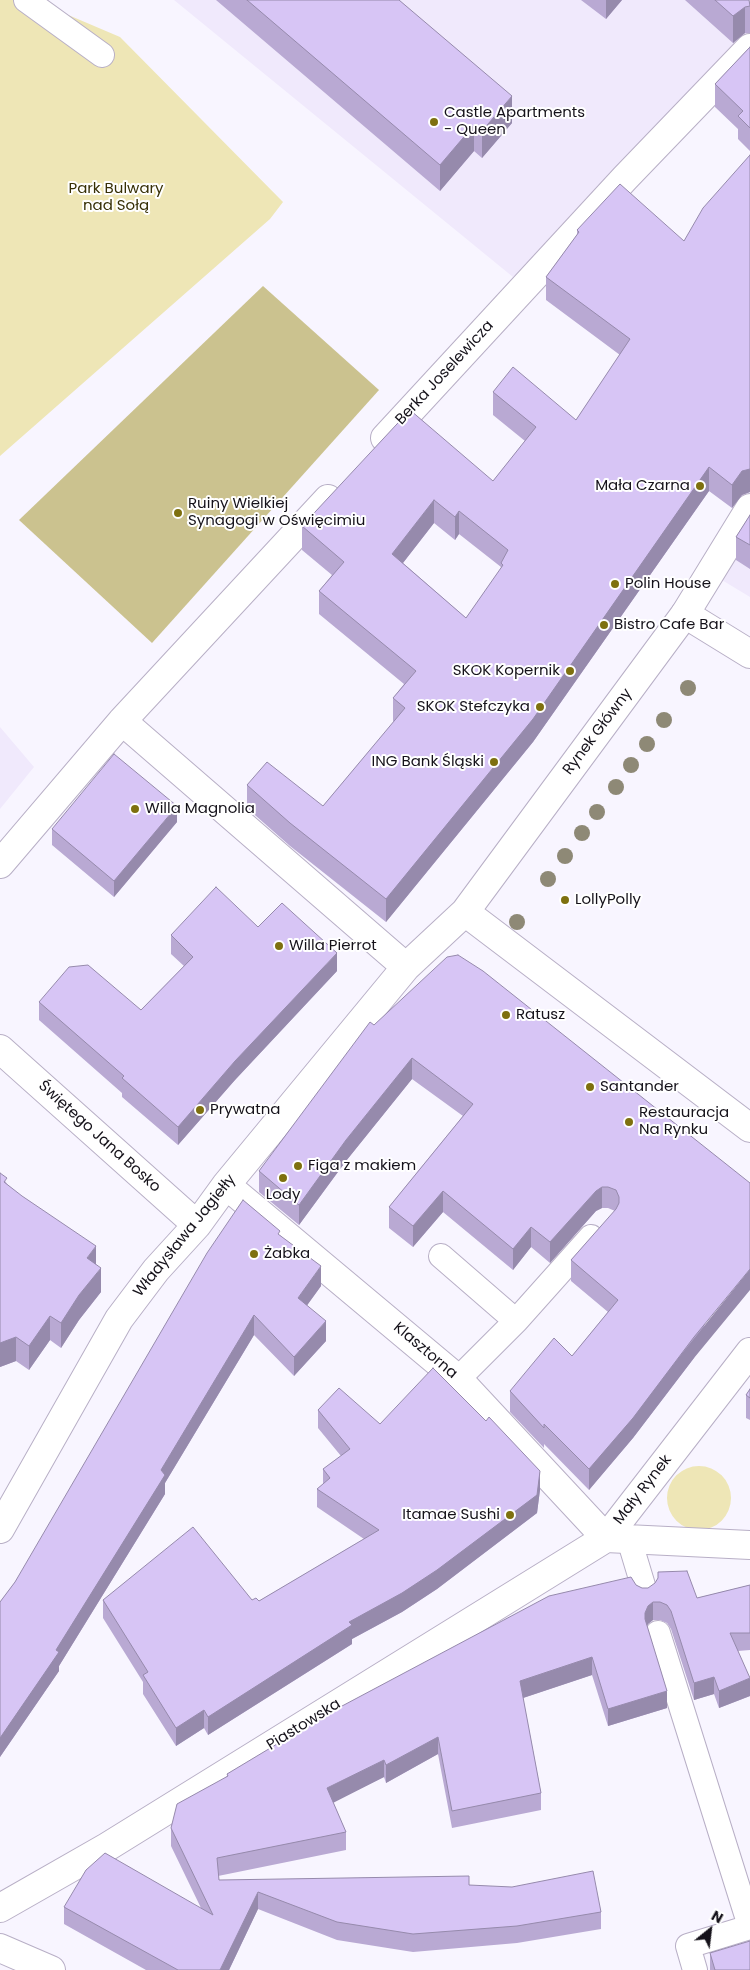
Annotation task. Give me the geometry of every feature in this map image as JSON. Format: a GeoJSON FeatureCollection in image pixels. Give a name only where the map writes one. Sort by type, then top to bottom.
{"type":"FeatureCollection","features":[{"type":"Feature","properties":{"kind":"street","name":"Berka Joselewicza"},"geometry":{"type":"LineString","coordinates":[[367,457],[625,178],[750,48]]}},
{"type":"Feature","properties":{"kind":"street"},"geometry":{"type":"LineString","coordinates":[[0,864],[122,721],[347,479]]}},
{"type":"Feature","properties":{"kind":"street","name":"Rynek Główny"},"geometry":{"type":"LineString","coordinates":[[406,967],[465,912],[685,614],[750,508]]}},
{"type":"Feature","properties":{"kind":"street"},"geometry":{"type":"LineString","coordinates":[[685,614],[750,654]]}},
{"type":"Feature","properties":{"kind":"street"},"geometry":{"type":"LineString","coordinates":[[122,721],[406,967]]}},
{"type":"Feature","properties":{"kind":"street"},"geometry":{"type":"LineString","coordinates":[[465,912],[750,1128]]}},
{"type":"Feature","properties":{"kind":"street","name":"Władysława Jagiełły"},"geometry":{"type":"LineString","coordinates":[[0,1529],[119,1319],[162,1263],[197,1225],[226,1185],[406,967]]}},
{"type":"Feature","properties":{"kind":"street","name":"Świętego Jana Bosko"},"geometry":{"type":"LineString","coordinates":[[0,1049],[197,1225]]}},
{"type":"Feature","properties":{"kind":"street","name":"Klasztorna"},"geometry":{"type":"LineString","coordinates":[[226,1185],[458,1379],[617,1539]]}},
{"type":"Feature","properties":{"kind":"street","name":"Mały Rynek"},"geometry":{"type":"LineString","coordinates":[[617,1539],[750,1352]]}},
{"type":"Feature","properties":{"kind":"street","name":"Mały Rynek"},"geometry":{"type":"LineString","coordinates":[[617,1539],[750,1546]]}},
{"type":"Feature","properties":{"kind":"street","name":"Piastowska"},"geometry":{"type":"LineString","coordinates":[[0,1908],[122,1837],[617,1539]]}},
{"type":"Feature","properties":{"kind":"street"},"geometry":{"type":"LineString","coordinates":[[0,1948],[51,1970]]}},
{"type":"Feature","properties":{"kind":"lane"},"geometry":{"type":"LineString","coordinates":[[26,0],[102,55]]}},
{"type":"Feature","properties":{"kind":"lane"},"geometry":{"type":"LineString","coordinates":[[458,1379],[516,1321],[606,1221]]}},
{"type":"Feature","properties":{"kind":"lane"},"geometry":{"type":"LineString","coordinates":[[441,1256],[516,1321]]}},
{"type":"Feature","properties":{"kind":"lane"},"geometry":{"type":"LineString","coordinates":[[617,1539],[645,1592]]}},
{"type":"Feature","properties":{"kind":"lane"},"geometry":{"type":"LineString","coordinates":[[658,1633],[750,1926],[688,1946],[695,1970]]}},
{"type":"Feature","properties":{"kind":"shaded area"},"geometry":{"type":"Polygon","coordinates":[[[174,0],[750,0],[750,31],[704,83],[513,277],[174,0]]]}},
{"type":"Feature","properties":{"kind":"shaded area"},"geometry":{"type":"Polygon","coordinates":[[[263,286],[379,390],[152,643],[19,520],[263,286]]]}},
{"type":"Feature","properties":{"kind":"shaded area"},"geometry":{"type":"Polygon","coordinates":[[[750,495],[750,597],[702,568],[750,495]]]}},
{"type":"Feature","properties":{"kind":"shaded area"},"geometry":{"type":"Polygon","coordinates":[[[0,727],[34,767],[0,809],[0,727]]]}},
{"type":"Feature","properties":{"kind":"green space","name":"Park Bulwary nad Sołą"},"geometry":{"type":"Polygon","coordinates":[[[0,0],[33,0],[120,37],[283,202],[270,219],[0,456],[0,0]]]}},
{"type":"Feature","properties":{"kind":"green space"},"geometry":{"type":"Polygon","coordinates":[[[699,1466],[711,1468],[722,1475],[729,1486],[731,1498],[729,1510],[722,1521],[711,1528],[699,1530],[687,1528],[676,1521],[669,1510],[667,1498],[669,1486],[676,1475],[687,1468],[699,1466]]]}},
{"type":"Feature","properties":{"kind":"building"},"geometry":{"type":"Polygon","coordinates":[[[247,0],[399,0],[512,96],[482,131],[474,125],[440,165],[247,0]]]}},
{"type":"Feature","properties":{"kind":"building"},"geometry":{"type":"Polygon","coordinates":[[[715,0],[749,0],[750,6],[745,7],[733,16],[715,0]]]}},
{"type":"Feature","properties":{"kind":"building"},"geometry":{"type":"Polygon","coordinates":[[[750,47],[750,128],[738,116],[743,111],[715,84],[750,47]]]}},
{"type":"Feature","properties":{"kind":"building"},"geometry":{"type":"Polygon","coordinates":[[[750,155],[750,469],[742,471],[732,485],[709,467],[533,719],[386,899],[290,823],[247,785],[267,762],[323,806],[405,708],[393,698],[416,671],[319,591],[344,562],[302,526],[410,410],[493,481],[536,427],[493,392],[513,367],[576,420],[630,339],[546,277],[579,232],[577,230],[620,184],[684,241],[703,208],[750,155]],[[434,500],[392,554],[466,618],[503,565],[501,563],[508,550],[459,511],[455,517],[434,500]]]}},
{"type":"Feature","properties":{"kind":"building"},"geometry":{"type":"Polygon","coordinates":[[[750,515],[750,545],[736,537],[750,515]]]}},
{"type":"Feature","properties":{"kind":"building"},"geometry":{"type":"Polygon","coordinates":[[[114,754],[177,806],[114,881],[52,829],[114,754]]]}},
{"type":"Feature","properties":{"kind":"building"},"geometry":{"type":"Polygon","coordinates":[[[216,887],[258,927],[282,903],[337,953],[235,1061],[178,1127],[122,1078],[124,1076],[39,1002],[69,967],[88,965],[141,1010],[193,957],[171,935],[216,887]]]}},
{"type":"Feature","properties":{"kind":"building"},"geometry":{"type":"Polygon","coordinates":[[[458,955],[483,971],[750,1183],[750,1269],[694,1337],[633,1418],[589,1469],[544,1424],[544,1428],[510,1391],[554,1338],[572,1356],[618,1300],[571,1260],[616,1209],[619,1197],[616,1190],[602,1187],[596,1191],[550,1242],[531,1227],[513,1249],[443,1191],[413,1226],[389,1207],[473,1104],[412,1058],[346,1140],[299,1205],[259,1171],[370,1022],[374,1025],[447,957],[458,955]]]}},
{"type":"Feature","properties":{"kind":"building"},"geometry":{"type":"Polygon","coordinates":[[[0,1173],[7,1178],[4,1182],[22,1196],[96,1246],[87,1258],[101,1268],[79,1295],[61,1323],[50,1316],[29,1346],[16,1337],[0,1343],[0,1173]]]}},
{"type":"Feature","properties":{"kind":"building"},"geometry":{"type":"Polygon","coordinates":[[[243,1200],[280,1231],[278,1234],[321,1266],[298,1298],[326,1321],[294,1357],[254,1315],[161,1470],[165,1475],[56,1650],[59,1652],[0,1738],[0,1602],[15,1582],[207,1253],[243,1200]]]}},
{"type":"Feature","properties":{"kind":"building"},"geometry":{"type":"Polygon","coordinates":[[[433,1368],[486,1421],[489,1417],[540,1471],[537,1495],[437,1570],[402,1593],[349,1622],[352,1625],[208,1717],[204,1710],[176,1728],[143,1675],[148,1672],[103,1600],[193,1527],[252,1600],[256,1598],[259,1601],[379,1530],[317,1489],[330,1478],[323,1469],[350,1449],[318,1410],[339,1388],[380,1424],[433,1368]]]}},
{"type":"Feature","properties":{"kind":"building"},"geometry":{"type":"Polygon","coordinates":[[[750,1389],[750,1398],[746,1395],[750,1389]]]}},
{"type":"Feature","properties":{"kind":"building"},"geometry":{"type":"Polygon","coordinates":[[[687,1571],[697,1598],[750,1585],[750,1633],[730,1633],[750,1678],[719,1691],[714,1677],[694,1683],[671,1611],[667,1605],[653,1602],[648,1606],[645,1619],[667,1691],[608,1709],[592,1657],[520,1681],[541,1793],[452,1811],[438,1737],[386,1765],[384,1760],[327,1788],[346,1832],[217,1858],[219,1880],[469,1876],[469,1885],[512,1887],[593,1871],[601,1912],[517,1926],[413,1934],[337,1922],[258,1892],[220,1970],[178,1970],[64,1907],[86,1870],[105,1853],[213,1915],[171,1828],[177,1804],[228,1776],[227,1774],[327,1714],[549,1596],[631,1577],[636,1585],[648,1588],[655,1583],[658,1578],[658,1572],[687,1571]]]}},
{"type":"Feature","properties":{"kind":"building"},"geometry":{"type":"Polygon","coordinates":[[[750,1941],[750,1970],[715,1970],[710,1953],[750,1941]]]}},
{"type":"Feature","properties":{"kind":"place","name":"Castle Apartments - Queen"},"geometry":{"type":"Point","coordinates":[434,122]}},
{"type":"Feature","properties":{"kind":"place","name":"Mała Czarna"},"geometry":{"type":"Point","coordinates":[700,486]}},
{"type":"Feature","properties":{"kind":"place","name":"Ruiny Wielkiej Synagogi w Oświęcimiu"},"geometry":{"type":"Point","coordinates":[178,513]}},
{"type":"Feature","properties":{"kind":"place","name":"Polin House"},"geometry":{"type":"Point","coordinates":[615,584]}},
{"type":"Feature","properties":{"kind":"place","name":"Bistro Cafe Bar"},"geometry":{"type":"Point","coordinates":[604,625]}},
{"type":"Feature","properties":{"kind":"place","name":"SKOK Kopernik"},"geometry":{"type":"Point","coordinates":[570,671]}},
{"type":"Feature","properties":{"kind":"place","name":"SKOK Stefczyka"},"geometry":{"type":"Point","coordinates":[540,707]}},
{"type":"Feature","properties":{"kind":"place","name":"ING Bank Śląski"},"geometry":{"type":"Point","coordinates":[494,762]}},
{"type":"Feature","properties":{"kind":"place","name":"Willa Magnolia"},"geometry":{"type":"Point","coordinates":[135,809]}},
{"type":"Feature","properties":{"kind":"place","name":"LollyPolly"},"geometry":{"type":"Point","coordinates":[565,900]}},
{"type":"Feature","properties":{"kind":"place","name":"Willa Pierrot"},"geometry":{"type":"Point","coordinates":[279,946]}},
{"type":"Feature","properties":{"kind":"place","name":"Ratusz"},"geometry":{"type":"Point","coordinates":[506,1015]}},
{"type":"Feature","properties":{"kind":"place","name":"Santander"},"geometry":{"type":"Point","coordinates":[590,1087]}},
{"type":"Feature","properties":{"kind":"place","name":"Prywatna"},"geometry":{"type":"Point","coordinates":[200,1110]}},
{"type":"Feature","properties":{"kind":"place","name":"Restauracja Na Rynku"},"geometry":{"type":"Point","coordinates":[629,1122]}},
{"type":"Feature","properties":{"kind":"place","name":"Figa z makiem"},"geometry":{"type":"Point","coordinates":[298,1166]}},
{"type":"Feature","properties":{"kind":"place","name":"Lody"},"geometry":{"type":"Point","coordinates":[283,1178]}},
{"type":"Feature","properties":{"kind":"place","name":"Żabka"},"geometry":{"type":"Point","coordinates":[254,1254]}},
{"type":"Feature","properties":{"kind":"place","name":"Itamae Sushi"},"geometry":{"type":"Point","coordinates":[510,1515]}}]}
